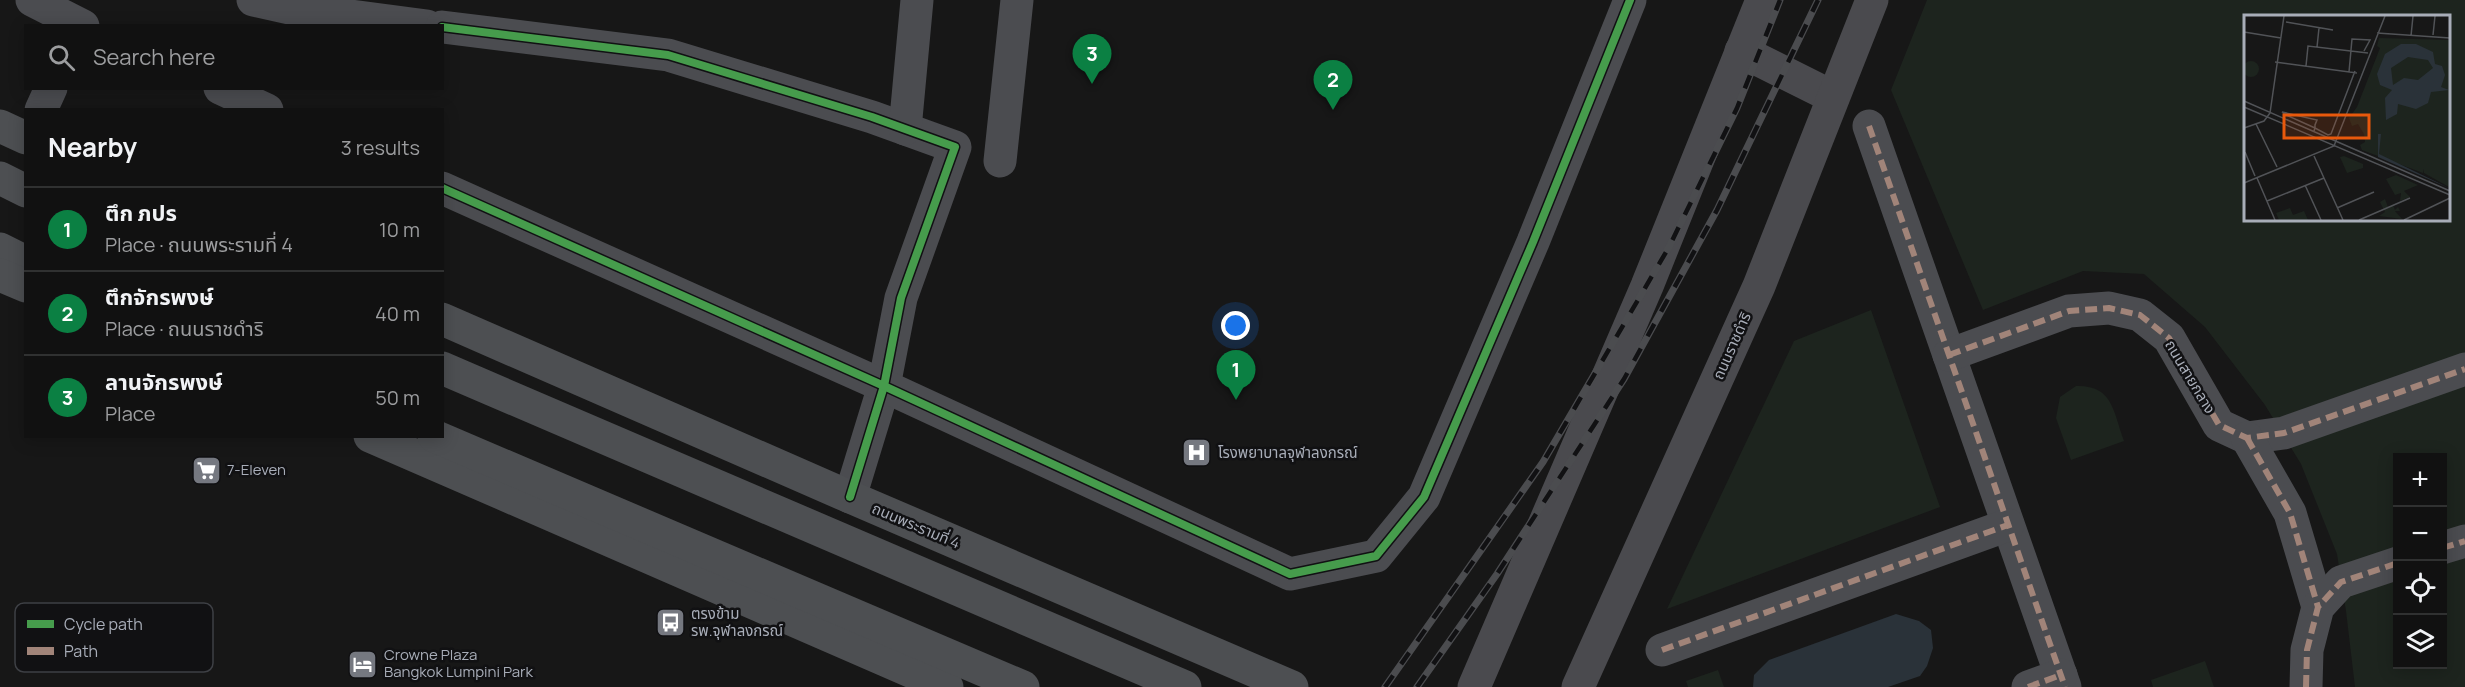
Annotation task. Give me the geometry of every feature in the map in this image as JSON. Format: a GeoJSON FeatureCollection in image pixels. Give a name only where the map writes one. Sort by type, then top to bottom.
{"type":"FeatureCollection","features":[{"type":"Feature","properties":{"kind":"main road"},"geometry":{"type":"LineString","coordinates":[[1474,687],[1647,286],[1762,0]]}},
{"type":"Feature","properties":{"kind":"main road","name":"ถนนราชดำริ"},"geometry":{"type":"LineString","coordinates":[[1578,687],[1759,286],[1872,0]]}},
{"type":"Feature","properties":{"kind":"main road"},"geometry":{"type":"LineString","coordinates":[[1741,51],[1833,97]]}},
{"type":"Feature","properties":{"kind":"main road"},"geometry":{"type":"LineString","coordinates":[[0,126],[24,137]]}},
{"type":"Feature","properties":{"kind":"main road"},"geometry":{"type":"LineString","coordinates":[[0,178],[24,190]]}},
{"type":"Feature","properties":{"kind":"main road"},"geometry":{"type":"LineString","coordinates":[[0,186],[24,194]]}},
{"type":"Feature","properties":{"kind":"main road"},"geometry":{"type":"LineString","coordinates":[[0,249],[24,262]]}},
{"type":"Feature","properties":{"kind":"main road"},"geometry":{"type":"LineString","coordinates":[[0,254],[24,262]]}},
{"type":"Feature","properties":{"kind":"main road"},"geometry":{"type":"LineString","coordinates":[[0,275],[24,285]]}},
{"type":"Feature","properties":{"kind":"main road","name":"ถนนพระรามที่ 4"},"geometry":{"type":"LineString","coordinates":[[444,320],[1292,687]]}},
{"type":"Feature","properties":{"kind":"main road"},"geometry":{"type":"LineString","coordinates":[[444,369],[1185,687]]}},
{"type":"Feature","properties":{"kind":"main road"},"geometry":{"type":"LineString","coordinates":[[375,438],[947,687]]}},
{"type":"Feature","properties":{"kind":"main road"},"geometry":{"type":"LineString","coordinates":[[439,438],[1023,687]]}},
{"type":"Feature","properties":{"kind":"street"},"geometry":{"type":"LineString","coordinates":[[32,0],[79,24]]}},
{"type":"Feature","properties":{"kind":"street"},"geometry":{"type":"LineString","coordinates":[[253,0],[289,8],[412,24]]}},
{"type":"Feature","properties":{"kind":"street"},"geometry":{"type":"LineString","coordinates":[[905,129],[916,0]]}},
{"type":"Feature","properties":{"kind":"street"},"geometry":{"type":"LineString","coordinates":[[1000,161],[1017,0]]}},
{"type":"Feature","properties":{"kind":"street"},"geometry":{"type":"LineString","coordinates":[[444,189],[885,386],[1290,574],[1376,556],[1424,497],[1533,242],[1630,0]]}},
{"type":"Feature","properties":{"kind":"street"},"geometry":{"type":"LineString","coordinates":[[444,27],[668,55],[905,129],[955,147],[901,298],[885,386],[850,497]]}},
{"type":"Feature","properties":{"kind":"street"},"geometry":{"type":"LineString","coordinates":[[42,108],[50,90]]}},
{"type":"Feature","properties":{"kind":"street"},"geometry":{"type":"LineString","coordinates":[[224,90],[263,108]]}},
{"type":"Feature","properties":{"kind":"street"},"geometry":{"type":"LineString","coordinates":[[1869,126],[2063,681],[2028,687]]}},
{"type":"Feature","properties":{"kind":"street","name":"ถนนสายกลาง"},"geometry":{"type":"LineString","coordinates":[[1949,354],[2069,311],[2109,308],[2140,315],[2169,338],[2219,425],[2247,438]]}},
{"type":"Feature","properties":{"kind":"street"},"geometry":{"type":"LineString","coordinates":[[2318,607],[2290,513],[2247,438],[2284,433],[2465,369]]}},
{"type":"Feature","properties":{"kind":"street"},"geometry":{"type":"LineString","coordinates":[[1662,650],[2008,525]]}},
{"type":"Feature","properties":{"kind":"street"},"geometry":{"type":"LineString","coordinates":[[2447,546],[2465,541]]}},
{"type":"Feature","properties":{"kind":"street"},"geometry":{"type":"LineString","coordinates":[[2306,687],[2307,650],[2318,607],[2341,582],[2393,564]]}},
{"type":"Feature","properties":{"kind":"shaded area"},"geometry":{"type":"Polygon","coordinates":[[[1927,0],[2465,0],[2465,687],[2355,687],[2337,554],[2301,464],[2265,405],[2205,327],[2144,274],[2083,271],[1983,310],[1891,90],[1927,0]]]}},
{"type":"Feature","properties":{"kind":"shaded area"},"geometry":{"type":"Polygon","coordinates":[[[1871,310],[1940,507],[1667,609],[1794,341],[1871,310]]]}},
{"type":"Feature","properties":{"kind":"shaded area"},"geometry":{"type":"Polygon","coordinates":[[[2076,386],[2098,390],[2105,395],[2114,410],[2124,441],[2071,460],[2056,418],[2060,397],[2076,386]]]}},
{"type":"Feature","properties":{"kind":"shaded area"},"geometry":{"type":"Polygon","coordinates":[[[1896,614],[1919,621],[1931,630],[1933,648],[1927,666],[1920,676],[1888,687],[1753,687],[1754,675],[1769,660],[1896,614]]]}},
{"type":"Feature","properties":{"kind":"shaded area"},"geometry":{"type":"Polygon","coordinates":[[[2205,661],[2214,687],[2153,687],[2151,680],[2205,661]]]}},
{"type":"Feature","properties":{"kind":"shaded area"},"geometry":{"type":"Polygon","coordinates":[[[1718,670],[1724,687],[1688,687],[1686,681],[1718,670]]]}},
{"type":"Feature","properties":{"kind":"railway"},"geometry":{"type":"LineString","coordinates":[[1385,687],[1543,462],[1669,247],[1737,108],[1780,0]]}},
{"type":"Feature","properties":{"kind":"railway"},"geometry":{"type":"LineString","coordinates":[[1417,687],[1497,574],[1624,379],[1717,210],[1818,0]]}},
{"type":"Feature","properties":{"kind":"marked path"},"geometry":{"type":"LineString","coordinates":[[1869,126],[2065,687]]}},
{"type":"Feature","properties":{"kind":"marked path"},"geometry":{"type":"LineString","coordinates":[[1949,355],[2069,311],[2109,308],[2140,315],[2169,338],[2219,425],[2247,438],[2284,433],[2465,369]]}},
{"type":"Feature","properties":{"kind":"marked path"},"geometry":{"type":"LineString","coordinates":[[2247,438],[2290,513],[2318,607]]}},
{"type":"Feature","properties":{"kind":"marked path"},"geometry":{"type":"LineString","coordinates":[[1662,650],[2008,525]]}},
{"type":"Feature","properties":{"kind":"marked path"},"geometry":{"type":"LineString","coordinates":[[2447,546],[2465,541]]}},
{"type":"Feature","properties":{"kind":"marked path"},"geometry":{"type":"LineString","coordinates":[[2306,687],[2307,650],[2318,607],[2341,582],[2393,565]]}},
{"type":"Feature","properties":{"kind":"marked path"},"geometry":{"type":"LineString","coordinates":[[2028,687],[2061,675]]}},
{"type":"Feature","properties":{"kind":"cycle path"},"geometry":{"type":"LineString","coordinates":[[444,189],[884,386],[1290,574],[1376,556],[1424,497],[1533,242],[1630,0]]}},
{"type":"Feature","properties":{"kind":"cycle path"},"geometry":{"type":"LineString","coordinates":[[444,27],[668,55],[872,117],[955,147],[901,298],[884,386],[850,497]]}},
{"type":"Feature","properties":{"kind":"place","name":"ลานจักรพงษ์"},"geometry":{"type":"Point","coordinates":[1092,84]}},
{"type":"Feature","properties":{"kind":"place","name":"ตึกจักรพงษ์"},"geometry":{"type":"Point","coordinates":[1333,110]}},
{"type":"Feature","properties":{"kind":"place","name":"ตึก ภปร"},"geometry":{"type":"Point","coordinates":[1236,400]}},
{"type":"Feature","properties":{"kind":"place","name":"โรงพยาบาลจุฬาลงกรณ์"},"geometry":{"type":"Point","coordinates":[1197,453]}},
{"type":"Feature","properties":{"kind":"place","name":"7-Eleven"},"geometry":{"type":"Point","coordinates":[206,470]}},
{"type":"Feature","properties":{"kind":"place","name":"ตรงข้าม รพ.จุฬาลงกรณ์"},"geometry":{"type":"Point","coordinates":[670,623]}},
{"type":"Feature","properties":{"kind":"place","name":"Crowne Plaza Bangkok Lumpini Park"},"geometry":{"type":"Point","coordinates":[363,664]}}]}
